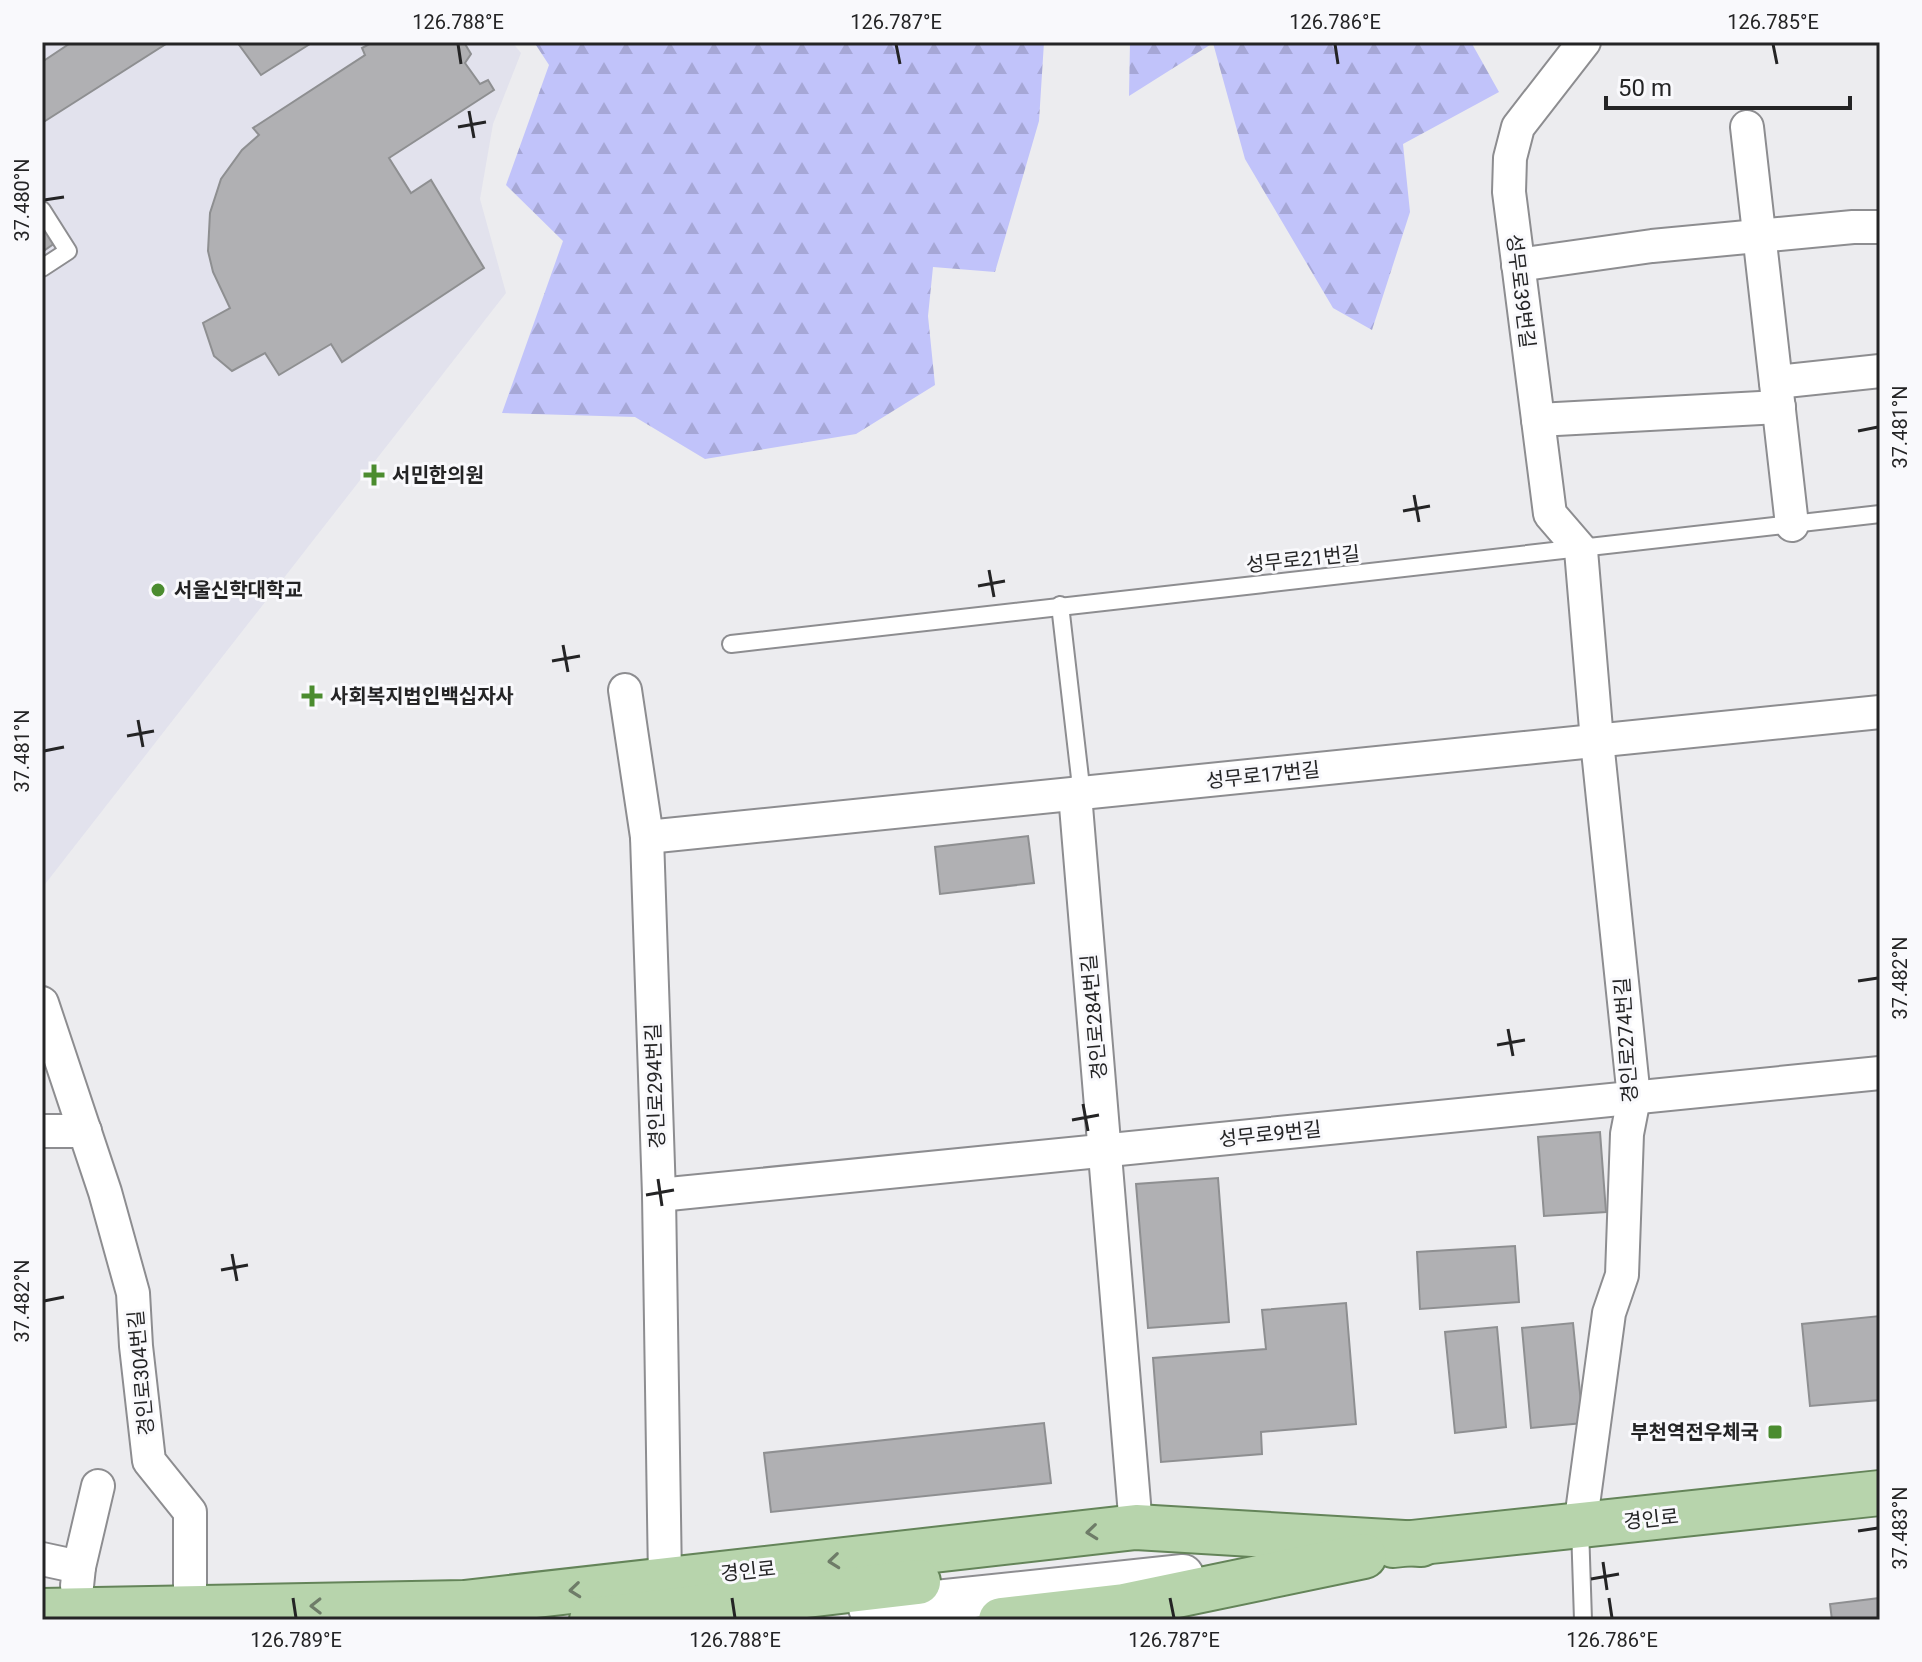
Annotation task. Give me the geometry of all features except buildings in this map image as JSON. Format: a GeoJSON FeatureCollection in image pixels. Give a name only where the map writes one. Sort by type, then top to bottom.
{"type":"FeatureCollection","features":[{"type":"Feature","properties":{"kind":"main road","name":"경인로"},"geometry":{"type":"LineString","coordinates":[[592,1620],[1137,1557],[1421,1544],[1880,1493]]}},
{"type":"Feature","properties":{"kind":"main road","name":"경인로"},"geometry":{"type":"LineString","coordinates":[[58,1610],[464,1603],[1136,1527],[1421,1544]]}},
{"type":"Feature","properties":{"kind":"main road","name":"경인로"},"geometry":{"type":"LineString","coordinates":[[1001,1620],[1124,1606],[1421,1544]]}},
{"type":"Feature","properties":{"kind":"street","name":"성무로39번길"},"geometry":{"type":"LineString","coordinates":[[1581,550],[1550,514],[1509,192],[1510,158],[1518,127],[1584,42]]}},
{"type":"Feature","properties":{"kind":"street"},"geometry":{"type":"LineString","coordinates":[[1747,127],[1792,525]]}},
{"type":"Feature","properties":{"kind":"street"},"geometry":{"type":"LineString","coordinates":[[1518,265],[1652,246],[1880,227]]}},
{"type":"Feature","properties":{"kind":"street"},"geometry":{"type":"LineString","coordinates":[[1538,420],[1777,395],[1880,371]]}},
{"type":"Feature","properties":{"kind":"street","name":"경인로274번길"},"geometry":{"type":"LineString","coordinates":[[1580,1527],[1609,1313],[1622,1275],[1627,1134],[1634,1098],[1597,741],[1581,550]]}},
{"type":"Feature","properties":{"kind":"street","name":"경인로294번길"},"geometry":{"type":"LineString","coordinates":[[625,690],[647,837],[659,1195],[665,1580]]}},
{"type":"Feature","properties":{"kind":"street","name":"성무로17번길"},"geometry":{"type":"LineString","coordinates":[[647,837],[1880,712]]}},
{"type":"Feature","properties":{"kind":"street","name":"경인로284번길"},"geometry":{"type":"LineString","coordinates":[[1075,794],[1136,1527]]}},
{"type":"Feature","properties":{"kind":"street","name":"경인로304번길"},"geometry":{"type":"LineString","coordinates":[[42,1003],[85,1131],[133,1293],[149,1461],[190,1512],[190,1608]]}},
{"type":"Feature","properties":{"kind":"street","name":"성무로9번길"},"geometry":{"type":"LineString","coordinates":[[659,1195],[1880,1073]]}},
{"type":"Feature","properties":{"kind":"street"},"geometry":{"type":"LineString","coordinates":[[42,1131],[85,1131]]}},
{"type":"Feature","properties":{"kind":"street","name":"경인로"},"geometry":{"type":"LineString","coordinates":[[58,1610],[79,1567],[98,1486]]}},
{"type":"Feature","properties":{"kind":"street"},"geometry":{"type":"LineString","coordinates":[[745,1620],[1113,1585],[1421,1544]]}},
{"type":"Feature","properties":{"kind":"street"},"geometry":{"type":"LineString","coordinates":[[42,1559],[79,1567]]}},
{"type":"Feature","properties":{"kind":"lane"},"geometry":{"type":"LineString","coordinates":[[42,210],[68,251],[42,268]]}},
{"type":"Feature","properties":{"kind":"lane","name":"성무로21번길"},"geometry":{"type":"LineString","coordinates":[[731,644],[1880,514]]}},
{"type":"Feature","properties":{"kind":"lane","name":"경인로284번길"},"geometry":{"type":"LineString","coordinates":[[1060,605],[1080,778],[1075,794]]}},
{"type":"Feature","properties":{"kind":"lane"},"geometry":{"type":"LineString","coordinates":[[1580,1527],[1583,1620]]}},
{"type":"Feature","properties":{"kind":"shaded area","name":"서울신학대학교"},"geometry":{"type":"Polygon","coordinates":[[[42,42],[512,42],[521,53],[493,124],[480,199],[506,293],[42,888],[42,42]]]}},
{"type":"Feature","properties":{"kind":"green space"},"geometry":{"type":"Polygon","coordinates":[[[534,42],[1044,42],[1039,121],[995,272],[933,267],[928,316],[935,385],[856,434],[705,459],[635,417],[502,413],[563,241],[506,185],[549,65],[534,42]]]}},
{"type":"Feature","properties":{"kind":"green space"},"geometry":{"type":"Polygon","coordinates":[[[1130,42],[1471,42],[1499,92],[1403,144],[1410,212],[1372,330],[1333,308],[1245,159],[1213,43],[1129,96],[1130,42]]]}},
{"type":"Feature","properties":{"kind":"place","name":"서민한의원"},"geometry":{"type":"Point","coordinates":[374,475]}},
{"type":"Feature","properties":{"kind":"place","name":"서울신학대학교"},"geometry":{"type":"Point","coordinates":[158,590]}},
{"type":"Feature","properties":{"kind":"place","name":"사회복지법인백십자사"},"geometry":{"type":"Point","coordinates":[312,696]}},
{"type":"Feature","properties":{"kind":"place","name":"부천역전우체국"},"geometry":{"type":"Point","coordinates":[1775,1432]}}]}
